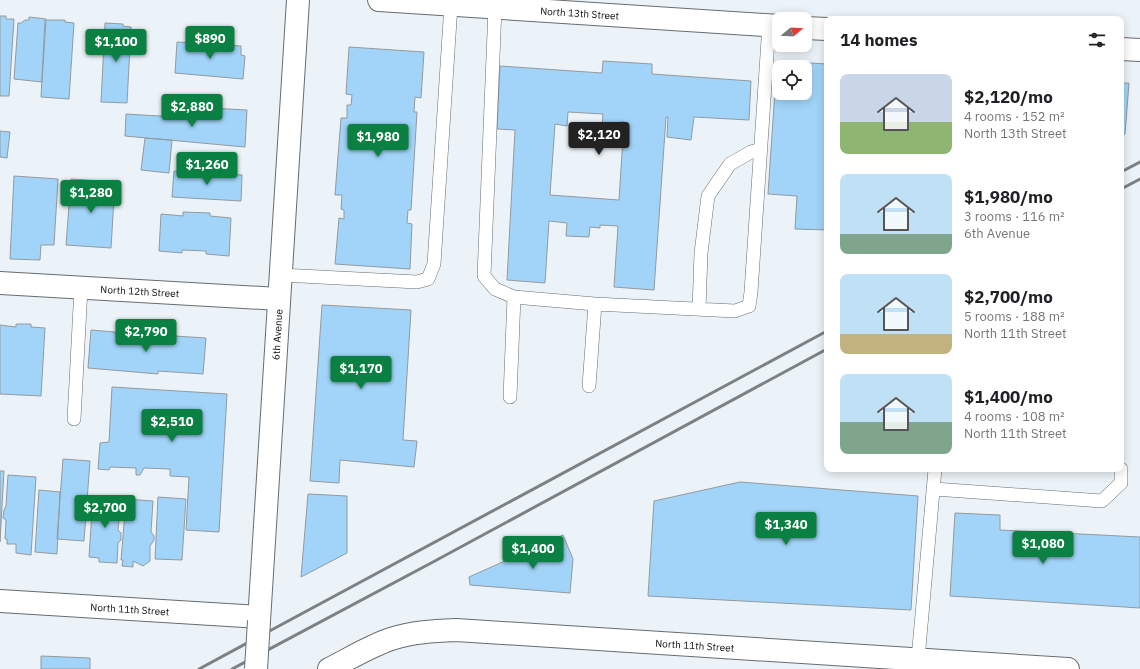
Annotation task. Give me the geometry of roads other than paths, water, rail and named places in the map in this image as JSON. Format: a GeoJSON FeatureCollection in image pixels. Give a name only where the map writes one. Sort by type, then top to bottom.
{"type":"FeatureCollection","features":[{"type":"Feature","properties":{"kind":"street","name":"6th Avenue"},"geometry":{"type":"LineString","coordinates":[[256,669],[298,0]]}},
{"type":"Feature","properties":{"kind":"street","name":"North 13th Street"},"geometry":{"type":"LineString","coordinates":[[379,0],[772,26]]}},
{"type":"Feature","properties":{"kind":"street"},"geometry":{"type":"LineString","coordinates":[[812,28],[824,29]]}},
{"type":"Feature","properties":{"kind":"street"},"geometry":{"type":"LineString","coordinates":[[1124,48],[1140,50]]}},
{"type":"Feature","properties":{"kind":"street","name":"North 12th Street"},"geometry":{"type":"LineString","coordinates":[[0,283],[279,299]]}},
{"type":"Feature","properties":{"kind":"street","name":"North 11th Street"},"geometry":{"type":"LineString","coordinates":[[0,601],[259,619]]}},
{"type":"Feature","properties":{"kind":"street","name":"North 11th Street"},"geometry":{"type":"LineString","coordinates":[[329,669],[390,640],[407,635],[441,630],[1068,669]]}},
{"type":"Feature","properties":{"kind":"lane"},"geometry":{"type":"LineString","coordinates":[[281,275],[417,282],[428,279],[434,264],[451,5]]}},
{"type":"Feature","properties":{"kind":"lane"},"geometry":{"type":"LineString","coordinates":[[495,8],[484,276],[495,289],[514,297],[595,304],[735,311],[749,306],[761,149],[772,45]]}},
{"type":"Feature","properties":{"kind":"lane"},"geometry":{"type":"LineString","coordinates":[[699,309],[701,253],[708,196],[730,164],[751,152],[761,149]]}},
{"type":"Feature","properties":{"kind":"lane"},"geometry":{"type":"LineString","coordinates":[[74,419],[81,288]]}},
{"type":"Feature","properties":{"kind":"lane"},"geometry":{"type":"LineString","coordinates":[[510,397],[514,297]]}},
{"type":"Feature","properties":{"kind":"lane"},"geometry":{"type":"LineString","coordinates":[[589,386],[595,304]]}},
{"type":"Feature","properties":{"kind":"lane"},"geometry":{"type":"LineString","coordinates":[[918,660],[935,472]]}},
{"type":"Feature","properties":{"kind":"lane"},"geometry":{"type":"LineString","coordinates":[[934,489],[1102,501],[1121,482],[1121,472]]}},
{"type":"Feature","properties":{"kind":"railway"},"geometry":{"type":"LineString","coordinates":[[1124,170],[1140,162]]}},
{"type":"Feature","properties":{"kind":"railway"},"geometry":{"type":"LineString","coordinates":[[1124,187],[1140,179]]}},
{"type":"Feature","properties":{"kind":"railway"},"geometry":{"type":"LineString","coordinates":[[199,669],[824,333]]}},
{"type":"Feature","properties":{"kind":"railway"},"geometry":{"type":"LineString","coordinates":[[232,669],[824,351]]}}]}
